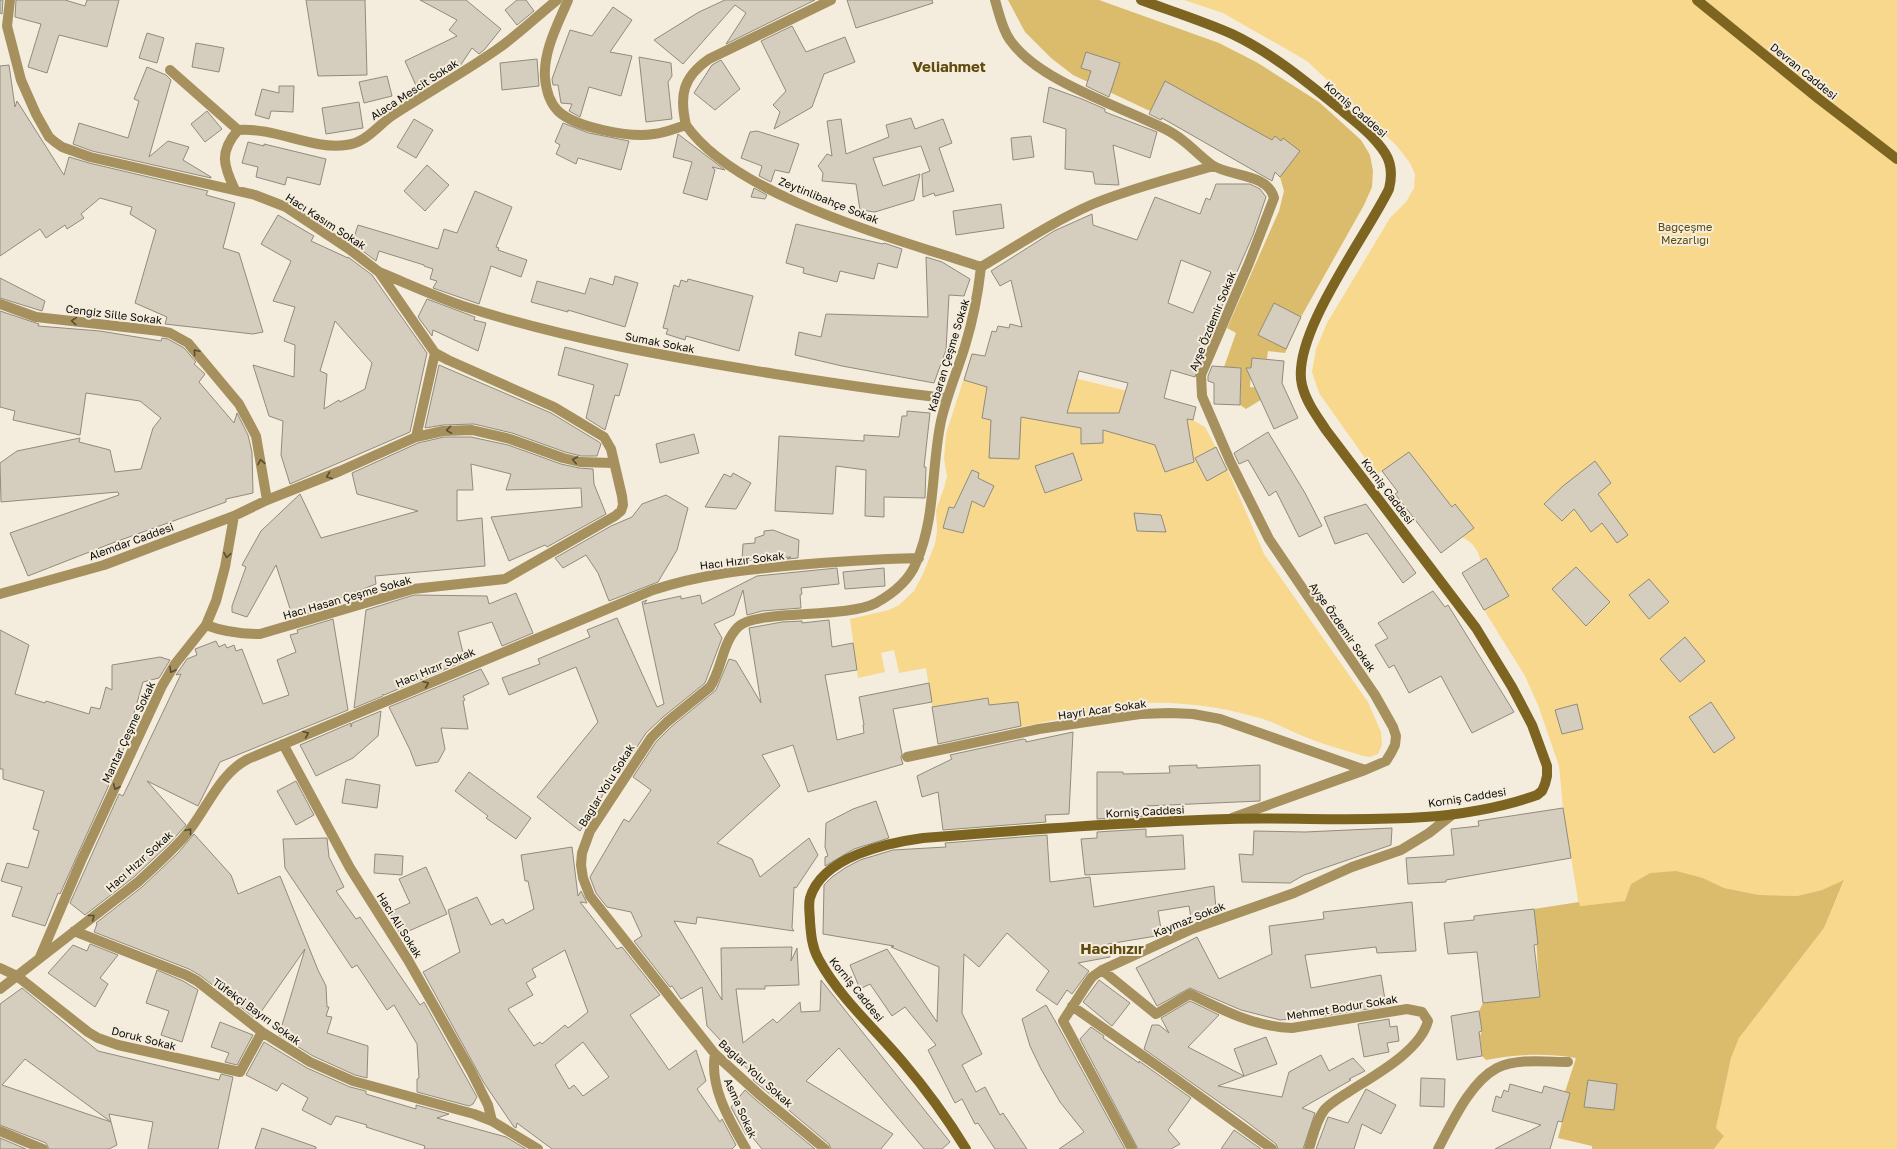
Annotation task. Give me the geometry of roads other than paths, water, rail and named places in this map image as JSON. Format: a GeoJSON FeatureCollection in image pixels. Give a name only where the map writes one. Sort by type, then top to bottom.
{"type":"FeatureCollection","features":[{"type":"Feature","properties":{"kind":"main road","name":"Korniş Caddesi"},"geometry":{"type":"LineString","coordinates":[[966,1149],[926,1090],[855,1008],[829,976],[818,958],[812,940],[809,899],[814,888],[822,878],[839,864],[870,849],[896,842],[967,834],[1230,819],[1392,819],[1453,814],[1511,803],[1537,795],[1542,791],[1547,776],[1547,766],[1540,745],[1524,709],[1476,628],[1316,416],[1308,402],[1302,384],[1300,371],[1308,337],[1315,319],[1389,189],[1391,172],[1389,162],[1380,146],[1353,120],[1289,69],[1261,50],[1232,34],[1141,0]]}},
{"type":"Feature","properties":{"kind":"main road","name":"Devran Caddesi"},"geometry":{"type":"LineString","coordinates":[[1697,0],[1819,99],[1897,159]]}},
{"type":"Feature","properties":{"kind":"street","name":"Hacı Kasım Sokak"},"geometry":{"type":"LineString","coordinates":[[10,0],[8,26],[21,80],[36,114],[49,137],[55,142],[62,147],[90,157],[235,190],[272,201],[286,207],[349,249],[378,272],[435,352],[448,360],[554,407],[595,431],[609,443],[614,463]]}},
{"type":"Feature","properties":{"kind":"street","name":"Alaca Mescit Sokak"},"geometry":{"type":"LineString","coordinates":[[238,130],[261,130],[333,146],[357,144],[367,138],[376,127],[393,115],[440,87],[495,51],[557,0]]}},
{"type":"Feature","properties":{"kind":"street"},"geometry":{"type":"LineString","coordinates":[[568,0],[549,46],[545,63],[545,78],[548,94],[558,111],[570,118],[591,126],[630,134],[655,134],[686,125],[682,106],[684,93],[688,80],[696,68],[709,59],[831,0]]}},
{"type":"Feature","properties":{"kind":"street","name":"Ayşe Özdemir Sokak"},"geometry":{"type":"LineString","coordinates":[[995,0],[1009,38],[1031,63],[1076,88],[1168,130],[1191,145],[1213,166],[1261,182],[1269,187],[1274,198],[1249,263],[1201,375],[1202,396],[1230,461],[1269,539],[1375,695],[1393,727],[1396,736],[1395,745],[1386,761],[1366,770],[1230,819]]}},
{"type":"Feature","properties":{"kind":"street"},"geometry":{"type":"LineString","coordinates":[[170,70],[238,130],[225,148],[224,158],[227,174],[235,190]]}},
{"type":"Feature","properties":{"kind":"street","name":"Zeytinlibahçe Sokak"},"geometry":{"type":"LineString","coordinates":[[686,125],[695,137],[717,157],[763,186],[838,218],[981,267]]}},
{"type":"Feature","properties":{"kind":"street"},"geometry":{"type":"LineString","coordinates":[[981,267],[1063,219],[1093,204],[1118,194],[1213,166]]}},
{"type":"Feature","properties":{"kind":"street","name":"Kabaran Çeşme Sokak"},"geometry":{"type":"LineString","coordinates":[[919,558],[931,513],[936,447],[946,398],[970,329],[977,303],[981,267]]}},
{"type":"Feature","properties":{"kind":"street","name":"Sumak Sokak"},"geometry":{"type":"LineString","coordinates":[[378,272],[462,305],[616,346],[729,367],[898,393],[946,398]]}},
{"type":"Feature","properties":{"kind":"street","name":"Cengiz Sille Sokak"},"geometry":{"type":"LineString","coordinates":[[0,304],[36,317],[103,323],[170,333],[188,343],[239,404],[249,422],[259,450],[267,500]]}},
{"type":"Feature","properties":{"kind":"street"},"geometry":{"type":"LineString","coordinates":[[416,437],[435,352]]}},
{"type":"Feature","properties":{"kind":"street","name":"Alemdar Caddesi"},"geometry":{"type":"LineString","coordinates":[[0,594],[104,564],[234,516],[267,500],[340,472],[416,437],[450,430],[472,430],[510,439],[541,451],[574,460],[595,463],[614,463]]}},
{"type":"Feature","properties":{"kind":"street","name":"Hacı Hasan Çeşme Sokak"},"geometry":{"type":"LineString","coordinates":[[206,625],[224,631],[243,634],[260,634],[413,589],[505,580],[615,516],[621,511],[623,505],[622,496],[614,463]]}},
{"type":"Feature","properties":{"kind":"street","name":"Mantar Çeşme Sokak"},"geometry":{"type":"LineString","coordinates":[[39,959],[81,861],[162,686],[175,664],[206,625],[222,584],[234,516]]}},
{"type":"Feature","properties":{"kind":"street","name":"Hacı Hızır Sokak"},"geometry":{"type":"LineString","coordinates":[[0,989],[138,882],[184,837],[201,817],[222,781],[238,764],[631,599],[673,583],[720,573],[860,559],[919,558]]}},
{"type":"Feature","properties":{"kind":"street","name":"Bağlar Yolu Sokak"},"geometry":{"type":"LineString","coordinates":[[825,1149],[761,1096],[715,1054],[590,896],[583,878],[581,865],[585,842],[628,770],[650,738],[710,687],[715,680],[729,641],[739,626],[755,619],[853,610],[874,604],[896,589],[908,576],[919,558]]}},
{"type":"Feature","properties":{"kind":"street","name":"Hayri Acar Sokak"},"geometry":{"type":"LineString","coordinates":[[907,757],[1040,729],[1140,714],[1170,713],[1193,714],[1220,719],[1366,770]]}},
{"type":"Feature","properties":{"kind":"street","name":"Hacı Ali Sokak"},"geometry":{"type":"LineString","coordinates":[[283,744],[350,868],[408,960],[471,1071],[488,1105],[492,1121]]}},
{"type":"Feature","properties":{"kind":"street","name":"Kaymaz Sokak"},"geometry":{"type":"LineString","coordinates":[[1132,1149],[1063,1021],[1092,977],[1102,970],[1192,929],[1294,892],[1352,867],[1401,850],[1429,833],[1453,814]]}},
{"type":"Feature","properties":{"kind":"street","name":"Tüfekçi Bayırı Sokak"},"geometry":{"type":"LineString","coordinates":[[74,931],[186,975],[209,990],[262,1032],[298,1056],[353,1081],[474,1114],[492,1121],[538,1149]]}},
{"type":"Feature","properties":{"kind":"street"},"geometry":{"type":"LineString","coordinates":[[0,968],[17,976]]}},
{"type":"Feature","properties":{"kind":"street","name":"Mehmet Bodur Sokak"},"geometry":{"type":"LineString","coordinates":[[1102,970],[1156,1014],[1190,994],[1233,1015],[1279,1028],[1292,1028],[1407,1009],[1422,1012],[1428,1021],[1421,1036],[1409,1049],[1379,1072],[1331,1103],[1324,1111],[1319,1121],[1309,1149]]}},
{"type":"Feature","properties":{"kind":"street","name":"Doruk Sokak"},"geometry":{"type":"LineString","coordinates":[[17,976],[88,1032],[98,1038],[118,1045],[240,1072],[262,1032]]}},
{"type":"Feature","properties":{"kind":"street"},"geometry":{"type":"LineString","coordinates":[[1072,1006],[1272,1149]]}},
{"type":"Feature","properties":{"kind":"street","name":"Asma Sokak"},"geometry":{"type":"LineString","coordinates":[[715,1054],[713,1069],[714,1078],[730,1119],[746,1149]]}},
{"type":"Feature","properties":{"kind":"street"},"geometry":{"type":"LineString","coordinates":[[1438,1149],[1480,1081],[1498,1068],[1510,1064],[1531,1062],[1568,1062]]}},
{"type":"Feature","properties":{"kind":"street"},"geometry":{"type":"LineString","coordinates":[[0,1131],[43,1149]]}},
{"type":"Feature","properties":{"kind":"district","name":"Veliahmet"},"geometry":{"type":"Point","coordinates":[949,66]}},
{"type":"Feature","properties":{"kind":"district","name":"Hacıhızır"},"geometry":{"type":"Point","coordinates":[1112,948]}},
{"type":"Feature","properties":{"kind":"park label","name":"Bağçeşme Mezarlığı"},"geometry":{"type":"Point","coordinates":[1685,232]}}]}
